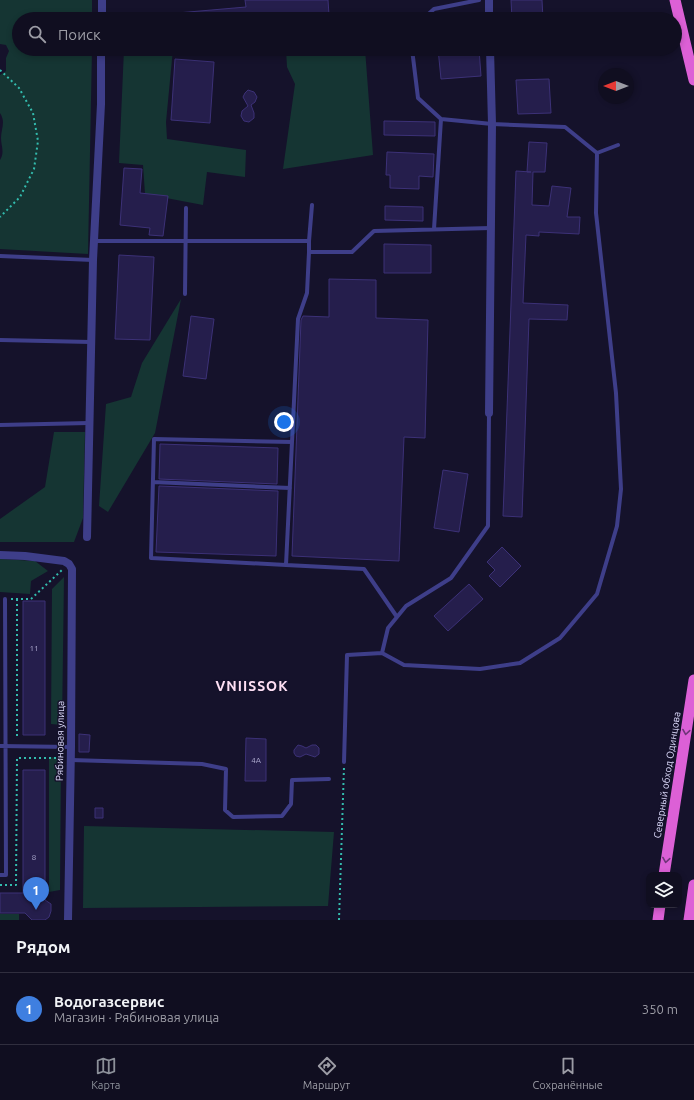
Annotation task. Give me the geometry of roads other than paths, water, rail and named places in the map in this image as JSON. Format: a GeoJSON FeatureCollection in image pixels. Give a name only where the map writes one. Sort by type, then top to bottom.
{"type":"FeatureCollection","features":[{"type":"Feature","properties":{"kind":"highway"},"geometry":{"type":"LineString","coordinates":[[674,0],[677,12]]}},
{"type":"Feature","properties":{"kind":"highway"},"geometry":{"type":"LineString","coordinates":[[682,32],[694,80]]}},
{"type":"Feature","properties":{"kind":"highway","name":"Северный обход Одинцова"},"geometry":{"type":"LineString","coordinates":[[664,872],[694,680]]}},
{"type":"Feature","properties":{"kind":"highway"},"geometry":{"type":"LineString","coordinates":[[689,920],[694,885]]}},
{"type":"Feature","properties":{"kind":"highway"},"geometry":{"type":"LineString","coordinates":[[658,920],[660,908]]}},
{"type":"Feature","properties":{"kind":"street"},"geometry":{"type":"LineString","coordinates":[[102,0],[102,12]]}},
{"type":"Feature","properties":{"kind":"street"},"geometry":{"type":"LineString","coordinates":[[489,0],[489,12]]}},
{"type":"Feature","properties":{"kind":"street"},"geometry":{"type":"LineString","coordinates":[[87,538],[93,260],[101,104],[102,56]]}},
{"type":"Feature","properties":{"kind":"street"},"geometry":{"type":"LineString","coordinates":[[489,413],[492,124],[490,56]]}},
{"type":"Feature","properties":{"kind":"street","name":"Рябиновая улица"},"geometry":{"type":"LineString","coordinates":[[0,555],[25,556],[64,561],[69,564],[72,569],[71,747],[67,759],[68,920]]}},
{"type":"Feature","properties":{"kind":"lane"},"geometry":{"type":"LineString","coordinates":[[431,12],[434,9],[479,0]]}},
{"type":"Feature","properties":{"kind":"lane"},"geometry":{"type":"LineString","coordinates":[[413,56],[418,98],[441,120],[565,127],[597,153]]}},
{"type":"Feature","properties":{"kind":"lane"},"geometry":{"type":"LineString","coordinates":[[434,229],[441,120]]}},
{"type":"Feature","properties":{"kind":"lane"},"geometry":{"type":"LineString","coordinates":[[597,153],[618,145]]}},
{"type":"Feature","properties":{"kind":"lane"},"geometry":{"type":"LineString","coordinates":[[344,762],[347,655],[382,653],[404,665],[480,669],[520,663],[560,638],[597,594],[617,526],[621,489],[616,393],[596,213],[597,153]]}},
{"type":"Feature","properties":{"kind":"lane"},"geometry":{"type":"LineString","coordinates":[[286,565],[298,319],[307,293],[312,205]]}},
{"type":"Feature","properties":{"kind":"lane"},"geometry":{"type":"LineString","coordinates":[[185,294],[186,208]]}},
{"type":"Feature","properties":{"kind":"lane"},"geometry":{"type":"LineString","coordinates":[[309,252],[352,252],[374,230],[491,228]]}},
{"type":"Feature","properties":{"kind":"lane"},"geometry":{"type":"LineString","coordinates":[[94,240],[309,241]]}},
{"type":"Feature","properties":{"kind":"lane"},"geometry":{"type":"LineString","coordinates":[[0,256],[93,260]]}},
{"type":"Feature","properties":{"kind":"lane"},"geometry":{"type":"LineString","coordinates":[[0,340],[91,342]]}},
{"type":"Feature","properties":{"kind":"lane"},"geometry":{"type":"LineString","coordinates":[[382,653],[388,628],[406,606],[451,578],[488,526],[489,413]]}},
{"type":"Feature","properties":{"kind":"lane"},"geometry":{"type":"LineString","coordinates":[[0,425],[90,423]]}},
{"type":"Feature","properties":{"kind":"lane"},"geometry":{"type":"LineString","coordinates":[[292,442],[154,439],[151,558],[364,569],[397,617]]}},
{"type":"Feature","properties":{"kind":"lane"},"geometry":{"type":"LineString","coordinates":[[153,482],[290,488]]}},
{"type":"Feature","properties":{"kind":"lane"},"geometry":{"type":"LineString","coordinates":[[0,875],[6,875],[4,599]]}},
{"type":"Feature","properties":{"kind":"lane"},"geometry":{"type":"LineString","coordinates":[[0,746],[71,747]]}},
{"type":"Feature","properties":{"kind":"lane"},"geometry":{"type":"LineString","coordinates":[[67,759],[202,764],[226,769],[226,810],[233,817],[282,816],[291,804],[292,780],[330,779]]}},
{"type":"Feature","properties":{"kind":"place","name":"Водогазсервис"},"geometry":{"type":"Point","coordinates":[36,910]}},
{"type":"Feature","properties":{"kind":"district","name":"VNIISSOK"},"geometry":{"type":"Point","coordinates":[252,686]}}]}
